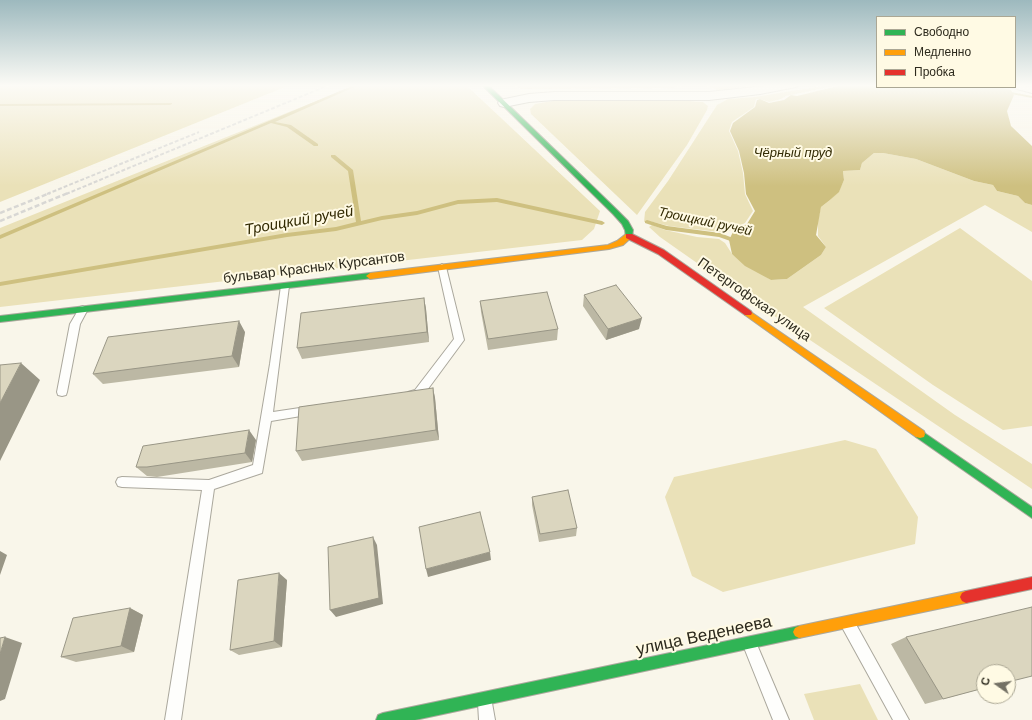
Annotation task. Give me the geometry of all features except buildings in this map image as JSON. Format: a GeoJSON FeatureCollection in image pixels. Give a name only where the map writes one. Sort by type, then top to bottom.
{"type":"FeatureCollection","features":[{"type":"Feature","properties":{"kind":"main road"},"geometry":{"type":"LineString","coordinates":[[520,119],[620,217],[629,230],[629,236]]}},
{"type":"Feature","properties":{"kind":"main road","name":"бульвар Красных Курсантов"},"geometry":{"type":"LineString","coordinates":[[0,319],[609,247],[620,243],[629,236]]}},
{"type":"Feature","properties":{"kind":"main road","name":"Петергофская улица"},"geometry":{"type":"LineString","coordinates":[[629,236],[661,252],[1032,513]]}},
{"type":"Feature","properties":{"kind":"main road","name":"улица Веденеева"},"geometry":{"type":"LineString","coordinates":[[383,720],[1032,583]]}},
{"type":"Feature","properties":{"kind":"lane"},"geometry":{"type":"LineString","coordinates":[[403,396],[418,394],[459,340],[442,267]]}},
{"type":"Feature","properties":{"kind":"lane"},"geometry":{"type":"LineString","coordinates":[[122,482],[209,485],[258,469],[267,417],[285,286]]}},
{"type":"Feature","properties":{"kind":"lane"},"geometry":{"type":"LineString","coordinates":[[62,392],[75,324],[83,309]]}},
{"type":"Feature","properties":{"kind":"lane"},"geometry":{"type":"LineString","coordinates":[[267,417],[320,409]]}},
{"type":"Feature","properties":{"kind":"lane"},"geometry":{"type":"LineString","coordinates":[[173,720],[209,485]]}},
{"type":"Feature","properties":{"kind":"lane"},"geometry":{"type":"LineString","coordinates":[[847,623],[901,720]]}},
{"type":"Feature","properties":{"kind":"lane"},"geometry":{"type":"LineString","coordinates":[[750,643],[781,720]]}},
{"type":"Feature","properties":{"kind":"lane"},"geometry":{"type":"LineString","coordinates":[[485,699],[487,720]]}},
{"type":"Feature","properties":{"kind":"shaded area"},"geometry":{"type":"Polygon","coordinates":[[[0,119],[207,119],[0,202],[0,119]]]}},
{"type":"Feature","properties":{"kind":"shaded area"},"geometry":{"type":"Polygon","coordinates":[[[272,119],[502,119],[600,211],[594,229],[582,240],[0,307],[0,228],[272,119]]]}},
{"type":"Feature","properties":{"kind":"shaded area"},"geometry":{"type":"Polygon","coordinates":[[[536,119],[702,119],[687,145],[637,215],[536,119]]]}},
{"type":"Feature","properties":{"kind":"shaded area"},"geometry":{"type":"Polygon","coordinates":[[[708,119],[737,119],[732,122],[729,131],[738,151],[743,173],[745,194],[753,211],[745,223],[729,231],[719,232],[669,226],[649,221],[644,222],[645,212],[668,181],[708,119]]]}},
{"type":"Feature","properties":{"kind":"shaded area"},"geometry":{"type":"Polygon","coordinates":[[[874,153],[883,153],[916,159],[974,181],[993,185],[997,191],[1018,196],[1025,203],[1032,205],[1032,232],[985,205],[803,307],[955,415],[1032,464],[1032,489],[734,289],[660,237],[649,227],[652,225],[665,230],[697,237],[719,239],[725,243],[732,254],[771,280],[787,279],[821,255],[826,247],[818,236],[818,220],[821,207],[839,191],[844,180],[843,171],[860,170],[862,163],[874,153]]]}},
{"type":"Feature","properties":{"kind":"shaded area"},"geometry":{"type":"Polygon","coordinates":[[[960,228],[1032,281],[1032,426],[1003,430],[933,385],[824,308],[960,228]]]}},
{"type":"Feature","properties":{"kind":"shaded area"},"geometry":{"type":"Polygon","coordinates":[[[845,440],[876,449],[918,517],[915,544],[723,592],[692,576],[665,497],[674,477],[845,440]]]}},
{"type":"Feature","properties":{"kind":"shaded area"},"geometry":{"type":"Polygon","coordinates":[[[860,684],[878,720],[814,720],[804,694],[860,684]]]}},
{"type":"Feature","properties":{"kind":"water","name":"Чёрный пруд"},"geometry":{"type":"Polygon","coordinates":[[[739,119],[1009,119],[1011,126],[1032,146],[1032,205],[1025,203],[1018,196],[997,191],[993,185],[974,181],[916,159],[883,153],[874,153],[862,163],[860,170],[843,171],[844,180],[839,192],[821,207],[816,235],[826,247],[821,255],[787,279],[771,280],[745,266],[732,254],[729,240],[733,232],[747,224],[755,211],[746,194],[744,173],[739,151],[730,131],[733,123],[739,119]]]}},
{"type":"Feature","properties":{"kind":"waterway"},"geometry":{"type":"LineString","coordinates":[[0,237],[278,119]]}},
{"type":"Feature","properties":{"kind":"waterway"},"geometry":{"type":"LineString","coordinates":[[271,122],[289,126],[316,145]]}},
{"type":"Feature","properties":{"kind":"waterway"},"geometry":{"type":"LineString","coordinates":[[333,156],[350,170],[359,224]]}},
{"type":"Feature","properties":{"kind":"waterway","name":"Троицкий ручей"},"geometry":{"type":"LineString","coordinates":[[359,224],[382,218],[417,213],[458,202],[497,200],[602,223]]}},
{"type":"Feature","properties":{"kind":"waterway","name":"Троицкий ручей"},"geometry":{"type":"LineString","coordinates":[[647,222],[666,228],[720,235],[736,241]]}},
{"type":"Feature","properties":{"kind":"waterway","name":"Троицкий ручей"},"geometry":{"type":"LineString","coordinates":[[0,284],[287,235],[336,229],[359,224]]}},
{"type":"Feature","properties":{"kind":"railway"},"geometry":{"type":"LineString","coordinates":[[66,194],[248,119]]}},
{"type":"Feature","properties":{"kind":"railway"},"geometry":{"type":"LineString","coordinates":[[47,194],[199,132]]}},
{"type":"Feature","properties":{"kind":"railway"},"geometry":{"type":"LineString","coordinates":[[0,213],[50,193]]}},
{"type":"Feature","properties":{"kind":"railway"},"geometry":{"type":"LineString","coordinates":[[0,221],[68,193]]}},
{"type":"Feature","properties":{"kind":"traffic: fast"},"geometry":{"type":"LineString","coordinates":[[519,119],[615,212],[625,223],[629,230],[629,236]]}},
{"type":"Feature","properties":{"kind":"traffic: fast"},"geometry":{"type":"LineString","coordinates":[[0,319],[370,276]]}},
{"type":"Feature","properties":{"kind":"traffic: fast"},"geometry":{"type":"LineString","coordinates":[[920,434],[1032,513]]}},
{"type":"Feature","properties":{"kind":"traffic: fast"},"geometry":{"type":"LineString","coordinates":[[383,720],[799,632]]}},
{"type":"Feature","properties":{"kind":"traffic: slow"},"geometry":{"type":"LineString","coordinates":[[370,276],[609,247],[620,243],[629,236]]}},
{"type":"Feature","properties":{"kind":"traffic: slow"},"geometry":{"type":"LineString","coordinates":[[748,313],[920,434]]}},
{"type":"Feature","properties":{"kind":"traffic: slow"},"geometry":{"type":"LineString","coordinates":[[799,632],[966,597]]}},
{"type":"Feature","properties":{"kind":"traffic: jam"},"geometry":{"type":"LineString","coordinates":[[629,236],[661,252],[748,313]]}},
{"type":"Feature","properties":{"kind":"traffic: jam"},"geometry":{"type":"LineString","coordinates":[[966,597],[1032,583]]}}]}
